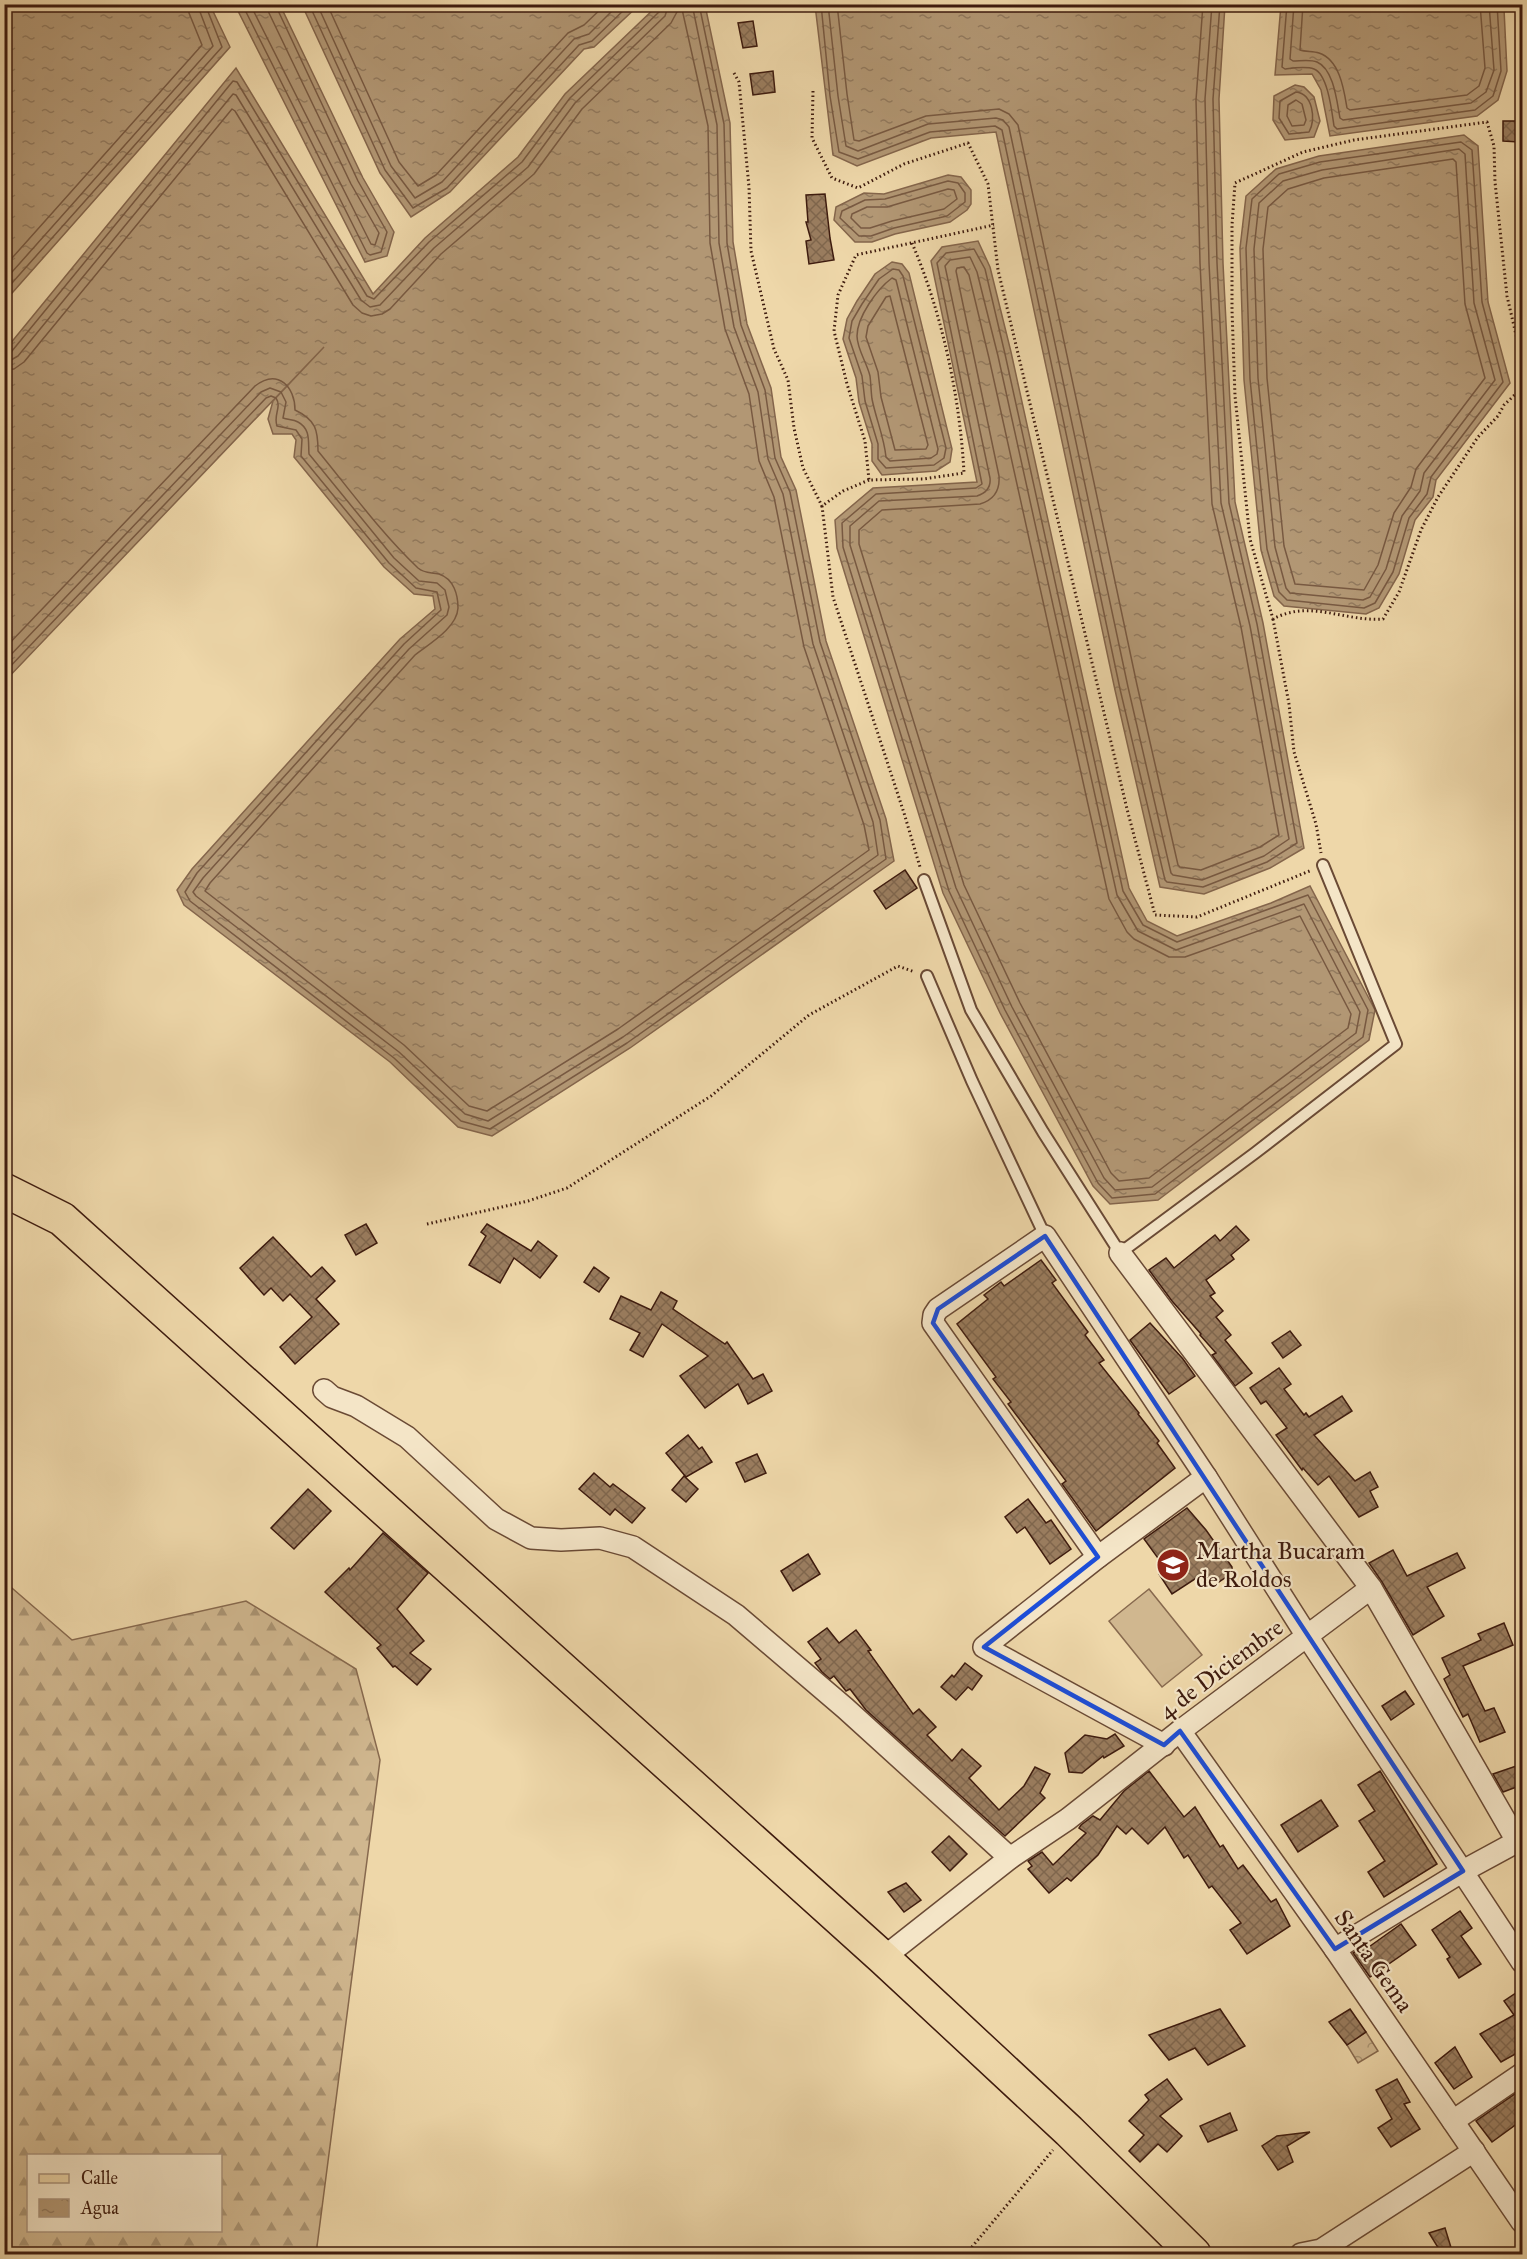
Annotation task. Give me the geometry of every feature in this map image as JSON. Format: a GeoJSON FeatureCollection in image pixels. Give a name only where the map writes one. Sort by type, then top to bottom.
{"type":"FeatureCollection","features":[{"type":"Feature","properties":{"kind":"main road"},"geometry":{"type":"LineString","coordinates":[[4,1190],[62,1219],[883,1958],[1069,2131],[1194,2254]]}},
{"type":"Feature","properties":{"kind":"street"},"geometry":{"type":"LineString","coordinates":[[1098,1557],[933,1323],[938,1309],[1045,1236],[1206,1477],[1307,1636],[1371,1588]]}},
{"type":"Feature","properties":{"kind":"street"},"geometry":{"type":"LineString","coordinates":[[1120,1253],[1371,1588],[1520,1840],[1463,1871],[1335,1949]]}},
{"type":"Feature","properties":{"kind":"street"},"geometry":{"type":"LineString","coordinates":[[324,1390],[332,1397],[356,1406],[407,1437],[496,1520],[531,1538],[561,1540],[600,1538],[633,1547],[736,1616],[844,1708],[1010,1858]]}},
{"type":"Feature","properties":{"kind":"street"},"geometry":{"type":"LineString","coordinates":[[1164,1745],[984,1647],[1098,1557],[1206,1477]]}},
{"type":"Feature","properties":{"kind":"street","name":"4 de Diciembre"},"geometry":{"type":"LineString","coordinates":[[883,1958],[1010,1858],[1068,1819],[1307,1636],[1522,1962]]}},
{"type":"Feature","properties":{"kind":"street","name":"Santa Gema"},"geometry":{"type":"LineString","coordinates":[[1180,1731],[1335,1949],[1522,2222]]}},
{"type":"Feature","properties":{"kind":"street"},"geometry":{"type":"LineString","coordinates":[[1453,2121],[1522,2074]]}},
{"type":"Feature","properties":{"kind":"street"},"geometry":{"type":"LineString","coordinates":[[1316,2253],[1474,2151]]}},
{"type":"Feature","properties":{"kind":"lane"},"geometry":{"type":"LineString","coordinates":[[924,880],[972,1010],[1043,1132],[1120,1253],[1256,1153],[1396,1044],[1323,866]]}},
{"type":"Feature","properties":{"kind":"lane"},"geometry":{"type":"LineString","coordinates":[[927,976],[972,1081],[1045,1236]]}},
{"type":"Feature","properties":{"kind":"path"},"geometry":{"type":"LineString","coordinates":[[734,74],[739,82],[749,187],[751,251],[774,349],[788,380],[794,428],[803,468],[822,506],[833,597],[924,880]]}},
{"type":"Feature","properties":{"kind":"path"},"geometry":{"type":"LineString","coordinates":[[813,91],[812,138],[832,178],[858,188],[904,164],[968,143],[988,184],[998,270],[1127,809],[1155,915],[1197,917],[1323,866],[1316,824],[1294,752],[1289,704],[1273,619],[1250,538],[1235,396],[1232,225],[1236,183],[1303,152],[1344,142],[1487,122],[1494,146],[1495,182],[1507,296],[1517,339],[1522,390],[1478,437],[1438,497],[1421,530],[1399,592],[1383,619],[1366,620],[1343,614],[1288,611],[1273,619]]}},
{"type":"Feature","properties":{"kind":"path"},"geometry":{"type":"LineString","coordinates":[[869,480],[864,441],[834,331],[838,295],[856,255],[994,225]]}},
{"type":"Feature","properties":{"kind":"path"},"geometry":{"type":"LineString","coordinates":[[822,506],[843,491],[869,480],[922,479],[964,473],[963,444],[950,367],[924,270],[912,243]]}},
{"type":"Feature","properties":{"kind":"path"},"geometry":{"type":"LineString","coordinates":[[427,1224],[528,1201],[567,1188],[711,1096],[809,1015],[898,966],[927,976]]}},
{"type":"Feature","properties":{"kind":"path"},"geometry":{"type":"LineString","coordinates":[[966,2254],[1069,2131]]}},
{"type":"Feature","properties":{"kind":"highlighted area"},"geometry":{"type":"Polygon","coordinates":[[[1045,1236],[1463,1871],[1335,1949],[1180,1731],[1164,1745],[984,1647],[1098,1557],[933,1323],[938,1309],[1045,1236]]]}},
{"type":"Feature","properties":{"kind":"green space"},"geometry":{"type":"Polygon","coordinates":[[[5,1582],[72,1640],[246,1601],[356,1669],[380,1760],[316,2254],[5,2254],[5,1582]]]}},
{"type":"Feature","properties":{"kind":"green space"},"geometry":{"type":"Polygon","coordinates":[[[1149,1589],[1202,1655],[1162,1687],[1109,1621],[1149,1589]]]}},
{"type":"Feature","properties":{"kind":"green space"},"geometry":{"type":"Polygon","coordinates":[[[1366,2032],[1378,2051],[1358,2063],[1347,2045],[1366,2032]]]}},
{"type":"Feature","properties":{"kind":"water"},"geometry":{"type":"Polygon","coordinates":[[[5,4],[210,5],[230,47],[5,301],[5,4]]]}},
{"type":"Feature","properties":{"kind":"water"},"geometry":{"type":"Polygon","coordinates":[[[1501,4],[1504,9],[1507,71],[1498,100],[1477,116],[1330,136],[1321,90],[1312,74],[1275,75],[1281,5],[1501,4]]]}},
{"type":"Feature","properties":{"kind":"water"},"geometry":{"type":"Polygon","coordinates":[[[235,5],[280,5],[363,178],[394,232],[387,256],[365,262],[235,5]]]}},
{"type":"Feature","properties":{"kind":"water"},"geometry":{"type":"Polygon","coordinates":[[[302,5],[639,5],[594,47],[584,49],[450,192],[411,217],[380,173],[302,5]]]}},
{"type":"Feature","properties":{"kind":"water"},"geometry":{"type":"Polygon","coordinates":[[[658,5],[705,5],[730,123],[733,242],[747,324],[771,388],[781,457],[796,490],[826,641],[886,819],[894,861],[630,1048],[492,1136],[458,1127],[390,1062],[184,905],[177,890],[192,869],[400,639],[435,609],[433,596],[414,594],[384,567],[294,457],[296,440],[292,434],[273,434],[268,419],[273,401],[324,347],[5,681],[5,350],[236,68],[373,294],[425,238],[518,157],[565,94],[658,5]]]}},
{"type":"Feature","properties":{"kind":"water"},"geometry":{"type":"Polygon","coordinates":[[[815,5],[1225,5],[1219,99],[1223,263],[1235,502],[1263,623],[1304,848],[1270,868],[1204,894],[1160,887],[1115,690],[996,132],[931,138],[857,166],[833,155],[815,5]]]}},
{"type":"Feature","properties":{"kind":"water"},"geometry":{"type":"Polygon","coordinates":[[[1295,85],[1304,87],[1314,97],[1320,121],[1314,137],[1285,140],[1273,120],[1274,96],[1295,85]]]}},
{"type":"Feature","properties":{"kind":"water"},"geometry":{"type":"Polygon","coordinates":[[[1464,135],[1478,146],[1488,302],[1510,383],[1436,480],[1433,497],[1415,520],[1399,574],[1379,608],[1366,614],[1284,606],[1274,596],[1261,550],[1244,380],[1240,248],[1246,196],[1276,169],[1319,156],[1464,135]]]}},
{"type":"Feature","properties":{"kind":"water"},"geometry":{"type":"Polygon","coordinates":[[[948,175],[961,177],[971,190],[971,204],[967,210],[950,222],[895,234],[872,242],[855,242],[834,220],[836,207],[864,193],[884,194],[948,175]]]}},
{"type":"Feature","properties":{"kind":"water"},"geometry":{"type":"Polygon","coordinates":[[[978,241],[990,267],[1011,352],[1129,888],[1147,921],[1177,936],[1271,903],[1310,886],[1375,1010],[1369,1040],[1158,1200],[1110,1204],[1093,1186],[1000,1013],[943,893],[837,548],[835,520],[873,488],[977,482],[931,261],[942,247],[978,241]]]}},
{"type":"Feature","properties":{"kind":"water"},"geometry":{"type":"Polygon","coordinates":[[[892,262],[902,264],[909,273],[952,449],[950,462],[936,471],[882,475],[872,461],[872,444],[859,402],[856,378],[843,339],[847,319],[857,301],[875,274],[892,262]]]}},
{"type":"Feature","properties":{"kind":"building"},"geometry":{"type":"Polygon","coordinates":[[[753,21],[757,46],[743,48],[738,23],[753,21]]]}},
{"type":"Feature","properties":{"kind":"building"},"geometry":{"type":"Polygon","coordinates":[[[773,71],[775,92],[753,95],[750,74],[773,71]]]}},
{"type":"Feature","properties":{"kind":"building"},"geometry":{"type":"Polygon","coordinates":[[[1503,121],[1519,121],[1519,142],[1503,141],[1503,121]]]}},
{"type":"Feature","properties":{"kind":"building"},"geometry":{"type":"Polygon","coordinates":[[[825,194],[834,260],[809,264],[806,241],[811,240],[806,222],[808,222],[806,195],[825,194]]]}},
{"type":"Feature","properties":{"kind":"building"},"geometry":{"type":"Polygon","coordinates":[[[905,870],[917,888],[886,909],[874,891],[905,870]]]}},
{"type":"Feature","properties":{"kind":"building"},"geometry":{"type":"Polygon","coordinates":[[[366,1224],[377,1243],[356,1255],[345,1235],[366,1224]]]}},
{"type":"Feature","properties":{"kind":"building"},"geometry":{"type":"Polygon","coordinates":[[[487,1224],[531,1251],[538,1241],[557,1256],[540,1278],[514,1258],[500,1283],[469,1265],[486,1236],[481,1232],[487,1224]]]}},
{"type":"Feature","properties":{"kind":"building"},"geometry":{"type":"Polygon","coordinates":[[[1236,1226],[1249,1240],[1231,1255],[1234,1259],[1206,1280],[1215,1293],[1210,1296],[1223,1311],[1216,1317],[1231,1335],[1225,1340],[1252,1373],[1235,1386],[1212,1355],[1216,1353],[1149,1270],[1166,1258],[1174,1268],[1215,1235],[1220,1241],[1236,1226]]]}},
{"type":"Feature","properties":{"kind":"building"},"geometry":{"type":"Polygon","coordinates":[[[273,1237],[311,1277],[322,1267],[335,1281],[316,1299],[339,1324],[295,1364],[280,1347],[312,1317],[290,1294],[283,1301],[271,1288],[264,1295],[240,1268],[273,1237]]]}},
{"type":"Feature","properties":{"kind":"building"},"geometry":{"type":"Polygon","coordinates":[[[1041,1260],[1056,1280],[1052,1283],[1088,1332],[1085,1335],[1104,1360],[1099,1363],[1139,1413],[1175,1468],[1096,1531],[1062,1484],[1066,1481],[1008,1404],[1011,1402],[993,1379],[996,1377],[957,1324],[988,1299],[984,1295],[1001,1282],[1004,1286],[1041,1260]]]}},
{"type":"Feature","properties":{"kind":"building"},"geometry":{"type":"Polygon","coordinates":[[[594,1267],[609,1278],[599,1292],[584,1282],[594,1267]]]}},
{"type":"Feature","properties":{"kind":"building"},"geometry":{"type":"Polygon","coordinates":[[[661,1292],[677,1301],[673,1309],[725,1344],[727,1342],[753,1379],[763,1374],[772,1391],[748,1404],[738,1384],[705,1408],[680,1376],[708,1356],[662,1324],[643,1357],[630,1350],[640,1333],[610,1319],[621,1296],[651,1310],[661,1292]]]}},
{"type":"Feature","properties":{"kind":"building"},"geometry":{"type":"Polygon","coordinates":[[[1150,1323],[1183,1359],[1195,1376],[1169,1394],[1130,1340],[1150,1323]]]}},
{"type":"Feature","properties":{"kind":"building"},"geometry":{"type":"Polygon","coordinates":[[[1290,1331],[1301,1345],[1283,1358],[1272,1343],[1290,1331]]]}},
{"type":"Feature","properties":{"kind":"building"},"geometry":{"type":"Polygon","coordinates":[[[1279,1368],[1291,1384],[1284,1389],[1304,1415],[1306,1413],[1309,1417],[1342,1396],[1352,1411],[1314,1435],[1355,1481],[1370,1472],[1378,1487],[1370,1491],[1378,1507],[1359,1517],[1329,1476],[1318,1485],[1303,1468],[1302,1470],[1276,1435],[1287,1428],[1266,1401],[1261,1404],[1250,1388],[1279,1368]]]}},
{"type":"Feature","properties":{"kind":"building"},"geometry":{"type":"Polygon","coordinates":[[[688,1435],[699,1449],[702,1447],[712,1462],[686,1477],[666,1453],[688,1435]]]}},
{"type":"Feature","properties":{"kind":"building"},"geometry":{"type":"Polygon","coordinates":[[[757,1454],[766,1473],[745,1482],[736,1463],[757,1454]]]}},
{"type":"Feature","properties":{"kind":"building"},"geometry":{"type":"Polygon","coordinates":[[[594,1473],[610,1487],[613,1484],[645,1508],[632,1523],[615,1509],[610,1515],[579,1489],[594,1473]]]}},
{"type":"Feature","properties":{"kind":"building"},"geometry":{"type":"Polygon","coordinates":[[[684,1476],[698,1489],[686,1502],[672,1490],[684,1476]]]}},
{"type":"Feature","properties":{"kind":"building"},"geometry":{"type":"Polygon","coordinates":[[[308,1489],[331,1511],[294,1549],[271,1528],[308,1489]]]}},
{"type":"Feature","properties":{"kind":"building"},"geometry":{"type":"Polygon","coordinates":[[[1028,1499],[1046,1523],[1051,1520],[1071,1549],[1050,1564],[1025,1527],[1017,1533],[1005,1517],[1028,1499]]]}},
{"type":"Feature","properties":{"kind":"building"},"geometry":{"type":"Polygon","coordinates":[[[1187,1508],[1232,1567],[1232,1573],[1213,1586],[1204,1573],[1172,1594],[1159,1574],[1166,1569],[1144,1539],[1187,1508]]]}},
{"type":"Feature","properties":{"kind":"building"},"geometry":{"type":"Polygon","coordinates":[[[383,1533],[428,1573],[397,1609],[424,1641],[410,1653],[431,1669],[417,1685],[395,1666],[393,1667],[377,1648],[381,1645],[325,1592],[349,1568],[350,1570],[383,1533]]]}},
{"type":"Feature","properties":{"kind":"building"},"geometry":{"type":"Polygon","coordinates":[[[1393,1550],[1407,1576],[1457,1553],[1465,1568],[1427,1587],[1444,1616],[1413,1635],[1369,1563],[1393,1550]]]}},
{"type":"Feature","properties":{"kind":"building"},"geometry":{"type":"Polygon","coordinates":[[[808,1554],[820,1574],[793,1591],[781,1571],[808,1554]]]}},
{"type":"Feature","properties":{"kind":"building"},"geometry":{"type":"Polygon","coordinates":[[[1504,1623],[1513,1645],[1463,1666],[1485,1711],[1494,1708],[1505,1732],[1480,1742],[1468,1714],[1463,1717],[1444,1679],[1450,1675],[1442,1658],[1481,1640],[1478,1634],[1504,1623]]]}},
{"type":"Feature","properties":{"kind":"building"},"geometry":{"type":"Polygon","coordinates":[[[827,1628],[839,1643],[856,1630],[871,1650],[868,1651],[913,1714],[919,1709],[936,1727],[927,1735],[952,1761],[962,1749],[981,1766],[969,1778],[999,1810],[1024,1786],[1035,1767],[1050,1774],[1040,1793],[1045,1798],[1005,1836],[866,1710],[850,1689],[846,1691],[834,1676],[830,1679],[822,1672],[815,1663],[821,1659],[808,1642],[827,1628]]]}},
{"type":"Feature","properties":{"kind":"building"},"geometry":{"type":"Polygon","coordinates":[[[965,1663],[982,1676],[972,1690],[968,1687],[956,1700],[941,1687],[952,1675],[954,1677],[965,1663]]]}},
{"type":"Feature","properties":{"kind":"building"},"geometry":{"type":"Polygon","coordinates":[[[1405,1691],[1414,1704],[1391,1720],[1382,1706],[1405,1691]]]}},
{"type":"Feature","properties":{"kind":"building"},"geometry":{"type":"Polygon","coordinates":[[[1115,1734],[1124,1746],[1104,1758],[1103,1756],[1082,1773],[1069,1772],[1065,1753],[1085,1735],[1107,1739],[1115,1734]]]}},
{"type":"Feature","properties":{"kind":"building"},"geometry":{"type":"Polygon","coordinates":[[[1522,1764],[1522,1785],[1503,1792],[1493,1774],[1522,1764]]]}},
{"type":"Feature","properties":{"kind":"building"},"geometry":{"type":"Polygon","coordinates":[[[1149,1771],[1184,1817],[1195,1807],[1220,1847],[1223,1845],[1238,1869],[1243,1865],[1271,1902],[1276,1899],[1290,1926],[1247,1954],[1230,1930],[1241,1923],[1212,1886],[1209,1888],[1188,1855],[1184,1858],[1165,1827],[1148,1844],[1132,1828],[1126,1834],[1117,1826],[1098,1855],[1071,1881],[1067,1878],[1049,1893],[1028,1869],[1032,1866],[1028,1861],[1042,1852],[1053,1865],[1086,1833],[1079,1828],[1081,1825],[1093,1816],[1100,1820],[1124,1791],[1149,1771]]]}},
{"type":"Feature","properties":{"kind":"building"},"geometry":{"type":"Polygon","coordinates":[[[1380,1771],[1437,1864],[1384,1897],[1368,1872],[1385,1861],[1359,1821],[1375,1811],[1358,1785],[1380,1771]]]}},
{"type":"Feature","properties":{"kind":"building"},"geometry":{"type":"Polygon","coordinates":[[[1321,1800],[1338,1826],[1298,1852],[1281,1825],[1321,1800]]]}},
{"type":"Feature","properties":{"kind":"building"},"geometry":{"type":"Polygon","coordinates":[[[949,1836],[967,1854],[950,1871],[932,1852],[949,1836]]]}},
{"type":"Feature","properties":{"kind":"building"},"geometry":{"type":"Polygon","coordinates":[[[906,1883],[921,1900],[904,1912],[888,1892],[906,1883]]]}},
{"type":"Feature","properties":{"kind":"building"},"geometry":{"type":"Polygon","coordinates":[[[1460,1911],[1472,1928],[1461,1936],[1481,1964],[1459,1978],[1447,1959],[1450,1957],[1432,1930],[1460,1911]]]}},
{"type":"Feature","properties":{"kind":"building"},"geometry":{"type":"Polygon","coordinates":[[[1401,1924],[1416,1945],[1370,1977],[1353,1953],[1364,1946],[1366,1949],[1401,1924]]]}},
{"type":"Feature","properties":{"kind":"building"},"geometry":{"type":"Polygon","coordinates":[[[1522,1989],[1522,2044],[1517,2048],[1519,2052],[1501,2062],[1480,2034],[1514,2015],[1504,2001],[1522,1989]]]}},
{"type":"Feature","properties":{"kind":"building"},"geometry":{"type":"Polygon","coordinates":[[[1220,2009],[1245,2046],[1208,2065],[1195,2048],[1169,2060],[1149,2035],[1220,2009]]]}},
{"type":"Feature","properties":{"kind":"building"},"geometry":{"type":"Polygon","coordinates":[[[1350,2009],[1366,2032],[1347,2045],[1329,2022],[1350,2009]]]}},
{"type":"Feature","properties":{"kind":"building"},"geometry":{"type":"Polygon","coordinates":[[[1455,2047],[1472,2077],[1454,2089],[1435,2063],[1455,2047]]]}},
{"type":"Feature","properties":{"kind":"building"},"geometry":{"type":"Polygon","coordinates":[[[1167,2079],[1182,2099],[1160,2116],[1182,2136],[1167,2152],[1158,2144],[1140,2162],[1129,2151],[1144,2135],[1129,2121],[1149,2100],[1145,2095],[1167,2079]]]}},
{"type":"Feature","properties":{"kind":"building"},"geometry":{"type":"Polygon","coordinates":[[[1397,2079],[1410,2102],[1404,2104],[1420,2129],[1391,2147],[1378,2128],[1392,2119],[1376,2090],[1397,2079]]]}},
{"type":"Feature","properties":{"kind":"building"},"geometry":{"type":"Polygon","coordinates":[[[1522,2089],[1522,2120],[1492,2142],[1476,2121],[1522,2089]]]}},
{"type":"Feature","properties":{"kind":"building"},"geometry":{"type":"Polygon","coordinates":[[[1230,2113],[1237,2130],[1208,2142],[1200,2126],[1230,2113]]]}},
{"type":"Feature","properties":{"kind":"building"},"geometry":{"type":"Polygon","coordinates":[[[1310,2132],[1287,2146],[1293,2162],[1278,2170],[1262,2146],[1277,2136],[1310,2132]]]}},
{"type":"Feature","properties":{"kind":"building"},"geometry":{"type":"Polygon","coordinates":[[[1445,2228],[1453,2254],[1442,2254],[1429,2233],[1445,2228]]]}},
{"type":"Feature","properties":{"kind":"place","name":"Martha Bucaram de Roldos"},"geometry":{"type":"Point","coordinates":[1173,1565]}}]}
